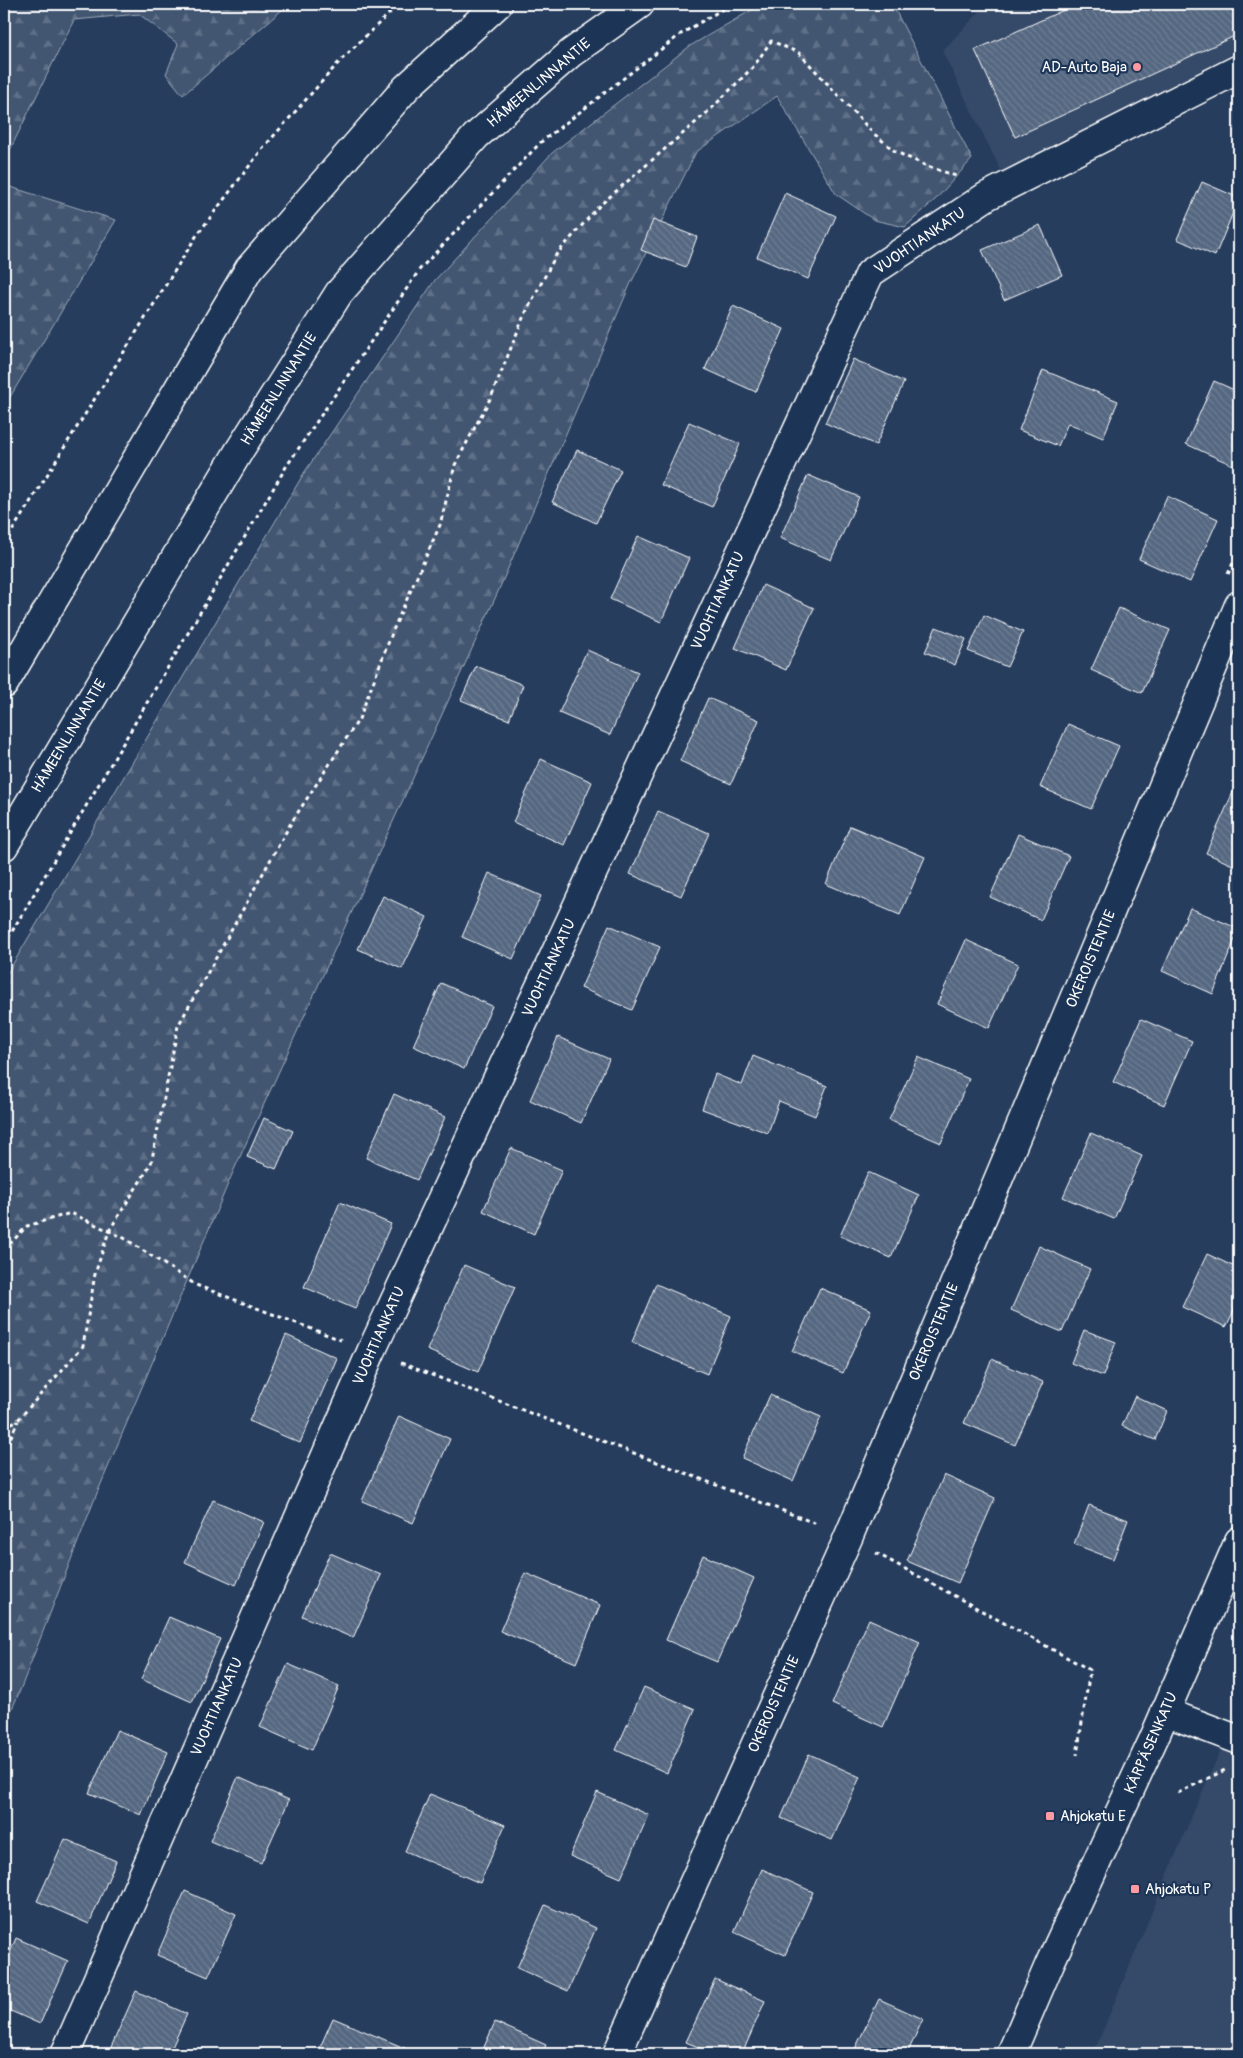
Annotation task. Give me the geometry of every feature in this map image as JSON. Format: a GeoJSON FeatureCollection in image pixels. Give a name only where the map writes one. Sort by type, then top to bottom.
{"type":"FeatureCollection","features":[{"type":"Feature","properties":{"kind":"street"},"geometry":{"type":"LineString","coordinates":[[4,684],[249,269],[406,88],[498,4]]}},
{"type":"Feature","properties":{"kind":"street","name":"HÄMEENLINNANTIE"},"geometry":{"type":"LineString","coordinates":[[4,846],[239,451],[340,293],[476,136],[571,53],[640,4]]}},
{"type":"Feature","properties":{"kind":"street","name":"VUOHTIANKATU"},"geometry":{"type":"LineString","coordinates":[[65,2054],[371,1352],[870,273],[998,190],[1239,69]]}},
{"type":"Feature","properties":{"kind":"street","name":"OKEROISTENTIE"},"geometry":{"type":"LineString","coordinates":[[617,2054],[848,1538],[1239,605]]}},
{"type":"Feature","properties":{"kind":"street","name":"KÄRPÄSENKATU"},"geometry":{"type":"LineString","coordinates":[[1011,2054],[1050,1963],[1165,1712],[1239,1541]]}},
{"type":"Feature","properties":{"kind":"street"},"geometry":{"type":"LineString","coordinates":[[1165,1712],[1239,1740]]}},
{"type":"Feature","properties":{"kind":"path"},"geometry":{"type":"LineString","coordinates":[[4,544],[196,235],[263,148],[341,60],[399,4]]}},
{"type":"Feature","properties":{"kind":"path"},"geometry":{"type":"LineString","coordinates":[[4,944],[286,467],[420,269],[541,142],[681,34],[731,4]]}},
{"type":"Feature","properties":{"kind":"path"},"geometry":{"type":"LineString","coordinates":[[4,1452],[18,1420],[83,1346],[95,1274],[109,1231],[151,1164],[178,1026],[291,823],[359,719],[394,628],[440,526],[454,465],[492,395],[523,318],[556,255],[599,206],[710,110],[754,66],[771,42],[799,54],[873,133],[896,152],[927,166],[998,190]]}},
{"type":"Feature","properties":{"kind":"path"},"geometry":{"type":"LineString","coordinates":[[4,1250],[28,1226],[70,1213],[124,1238],[196,1285],[848,1538],[1090,1670],[1077,1755]]}},
{"type":"Feature","properties":{"kind":"path"},"geometry":{"type":"LineString","coordinates":[[4,1427],[18,1420]]}},
{"type":"Feature","properties":{"kind":"path"},"geometry":{"type":"LineString","coordinates":[[1178,1793],[1225,1770]]}},
{"type":"Feature","properties":{"kind":"shaded area"},"geometry":{"type":"Polygon","coordinates":[[[987,4],[1239,4],[1239,56],[1002,173],[942,51],[987,4]]]}},
{"type":"Feature","properties":{"kind":"shaded area"},"geometry":{"type":"Polygon","coordinates":[[[1239,1708],[1239,2054],[1093,2054],[1185,1832],[1239,1708]]]}},
{"type":"Feature","properties":{"kind":"green space"},"geometry":{"type":"Polygon","coordinates":[[[4,4],[289,4],[183,95],[166,74],[178,44],[139,14],[74,20],[4,162],[4,4]]]}},
{"type":"Feature","properties":{"kind":"green space"},"geometry":{"type":"Polygon","coordinates":[[[762,4],[892,4],[972,159],[936,199],[905,227],[874,220],[836,194],[777,96],[696,152],[630,285],[497,594],[233,1172],[95,1498],[4,1727],[4,979],[304,473],[435,280],[552,153],[690,46],[762,4]]]}},
{"type":"Feature","properties":{"kind":"green space"},"geometry":{"type":"Polygon","coordinates":[[[4,185],[116,220],[4,407],[4,185]]]}},
{"type":"Feature","properties":{"kind":"building"},"geometry":{"type":"Polygon","coordinates":[[[1077,4],[1239,4],[1239,34],[1015,137],[975,50],[1077,4]]]}},
{"type":"Feature","properties":{"kind":"building"},"geometry":{"type":"Polygon","coordinates":[[[1202,182],[1239,198],[1215,256],[1177,239],[1202,182]]]}},
{"type":"Feature","properties":{"kind":"building"},"geometry":{"type":"Polygon","coordinates":[[[785,193],[836,216],[808,279],[757,257],[785,193]]]}},
{"type":"Feature","properties":{"kind":"building"},"geometry":{"type":"Polygon","coordinates":[[[653,220],[697,237],[686,267],[641,250],[653,220]]]}},
{"type":"Feature","properties":{"kind":"building"},"geometry":{"type":"Polygon","coordinates":[[[1040,225],[1062,275],[1004,300],[982,250],[1040,225]]]}},
{"type":"Feature","properties":{"kind":"building"},"geometry":{"type":"Polygon","coordinates":[[[733,306],[784,329],[756,392],[705,369],[733,306]]]}},
{"type":"Feature","properties":{"kind":"building"},"geometry":{"type":"Polygon","coordinates":[[[853,359],[904,382],[876,445],[825,423],[853,359]]]}},
{"type":"Feature","properties":{"kind":"building"},"geometry":{"type":"Polygon","coordinates":[[[1043,370],[1118,401],[1103,438],[1068,423],[1058,446],[1019,430],[1043,370]]]}},
{"type":"Feature","properties":{"kind":"building"},"geometry":{"type":"Polygon","coordinates":[[[1214,381],[1239,392],[1237,467],[1186,444],[1214,381]]]}},
{"type":"Feature","properties":{"kind":"building"},"geometry":{"type":"Polygon","coordinates":[[[689,422],[740,444],[712,507],[661,485],[689,422]]]}},
{"type":"Feature","properties":{"kind":"building"},"geometry":{"type":"Polygon","coordinates":[[[577,450],[621,470],[596,523],[552,502],[577,450]]]}},
{"type":"Feature","properties":{"kind":"building"},"geometry":{"type":"Polygon","coordinates":[[[808,475],[859,497],[831,560],[780,538],[808,475]]]}},
{"type":"Feature","properties":{"kind":"building"},"geometry":{"type":"Polygon","coordinates":[[[1167,496],[1218,519],[1190,582],[1139,559],[1167,496]]]}},
{"type":"Feature","properties":{"kind":"building"},"geometry":{"type":"Polygon","coordinates":[[[638,536],[689,558],[661,622],[610,599],[638,536]]]}},
{"type":"Feature","properties":{"kind":"building"},"geometry":{"type":"Polygon","coordinates":[[[763,585],[814,608],[786,670],[735,648],[763,585]]]}},
{"type":"Feature","properties":{"kind":"building"},"geometry":{"type":"Polygon","coordinates":[[[1119,608],[1170,630],[1142,693],[1091,670],[1119,608]]]}},
{"type":"Feature","properties":{"kind":"building"},"geometry":{"type":"Polygon","coordinates":[[[984,615],[1023,632],[1007,667],[968,651],[984,615]]]}},
{"type":"Feature","properties":{"kind":"building"},"geometry":{"type":"Polygon","coordinates":[[[936,627],[966,639],[955,665],[925,652],[936,627]]]}},
{"type":"Feature","properties":{"kind":"building"},"geometry":{"type":"Polygon","coordinates":[[[587,650],[638,672],[610,735],[559,713],[587,650]]]}},
{"type":"Feature","properties":{"kind":"building"},"geometry":{"type":"Polygon","coordinates":[[[476,666],[523,685],[509,720],[461,700],[476,666]]]}},
{"type":"Feature","properties":{"kind":"building"},"geometry":{"type":"Polygon","coordinates":[[[708,698],[759,720],[731,784],[680,761],[708,698]]]}},
{"type":"Feature","properties":{"kind":"building"},"geometry":{"type":"Polygon","coordinates":[[[1068,724],[1119,746],[1091,809],[1040,787],[1068,724]]]}},
{"type":"Feature","properties":{"kind":"building"},"geometry":{"type":"Polygon","coordinates":[[[541,759],[592,782],[564,845],[513,822],[541,759]]]}},
{"type":"Feature","properties":{"kind":"building"},"geometry":{"type":"Polygon","coordinates":[[[1234,790],[1239,792],[1239,868],[1206,853],[1234,790]]]}},
{"type":"Feature","properties":{"kind":"building"},"geometry":{"type":"Polygon","coordinates":[[[658,811],[709,833],[681,896],[630,874],[658,811]]]}},
{"type":"Feature","properties":{"kind":"building"},"geometry":{"type":"Polygon","coordinates":[[[850,826],[925,857],[900,915],[826,884],[850,826]]]}},
{"type":"Feature","properties":{"kind":"building"},"geometry":{"type":"Polygon","coordinates":[[[1018,834],[1069,856],[1041,920],[990,897],[1018,834]]]}},
{"type":"Feature","properties":{"kind":"building"},"geometry":{"type":"Polygon","coordinates":[[[489,873],[541,896],[513,959],[462,937],[489,873]]]}},
{"type":"Feature","properties":{"kind":"building"},"geometry":{"type":"Polygon","coordinates":[[[383,896],[427,917],[402,969],[358,949],[383,896]]]}},
{"type":"Feature","properties":{"kind":"building"},"geometry":{"type":"Polygon","coordinates":[[[1190,908],[1239,929],[1213,994],[1162,971],[1190,908]]]}},
{"type":"Feature","properties":{"kind":"building"},"geometry":{"type":"Polygon","coordinates":[[[609,925],[660,947],[632,1010],[581,988],[609,925]]]}},
{"type":"Feature","properties":{"kind":"building"},"geometry":{"type":"Polygon","coordinates":[[[966,940],[1018,964],[989,1028],[937,1004],[966,940]]]}},
{"type":"Feature","properties":{"kind":"building"},"geometry":{"type":"Polygon","coordinates":[[[441,983],[492,1006],[464,1069],[413,1046],[441,983]]]}},
{"type":"Feature","properties":{"kind":"building"},"geometry":{"type":"Polygon","coordinates":[[[1141,1019],[1192,1041],[1164,1105],[1113,1082],[1141,1019]]]}},
{"type":"Feature","properties":{"kind":"building"},"geometry":{"type":"Polygon","coordinates":[[[558,1037],[609,1059],[581,1123],[530,1100],[558,1037]]]}},
{"type":"Feature","properties":{"kind":"building"},"geometry":{"type":"Polygon","coordinates":[[[753,1056],[827,1086],[815,1116],[779,1101],[768,1133],[702,1109],[715,1074],[742,1085],[753,1056]]]}},
{"type":"Feature","properties":{"kind":"building"},"geometry":{"type":"Polygon","coordinates":[[[918,1057],[969,1079],[941,1143],[889,1120],[918,1057]]]}},
{"type":"Feature","properties":{"kind":"building"},"geometry":{"type":"Polygon","coordinates":[[[394,1094],[445,1117],[417,1180],[366,1158],[394,1094]]]}},
{"type":"Feature","properties":{"kind":"building"},"geometry":{"type":"Polygon","coordinates":[[[264,1118],[293,1131],[276,1169],[247,1157],[264,1118]]]}},
{"type":"Feature","properties":{"kind":"building"},"geometry":{"type":"Polygon","coordinates":[[[1091,1133],[1142,1156],[1114,1219],[1063,1197],[1091,1133]]]}},
{"type":"Feature","properties":{"kind":"building"},"geometry":{"type":"Polygon","coordinates":[[[511,1148],[562,1170],[534,1234],[483,1211],[511,1148]]]}},
{"type":"Feature","properties":{"kind":"building"},"geometry":{"type":"Polygon","coordinates":[[[868,1172],[919,1195],[891,1258],[840,1236],[868,1172]]]}},
{"type":"Feature","properties":{"kind":"building"},"geometry":{"type":"Polygon","coordinates":[[[340,1202],[391,1224],[355,1309],[304,1287],[340,1202]]]}},
{"type":"Feature","properties":{"kind":"building"},"geometry":{"type":"Polygon","coordinates":[[[1039,1246],[1090,1269],[1062,1332],[1011,1310],[1039,1246]]]}},
{"type":"Feature","properties":{"kind":"building"},"geometry":{"type":"Polygon","coordinates":[[[1207,1254],[1239,1269],[1239,1300],[1226,1327],[1182,1307],[1207,1254]]]}},
{"type":"Feature","properties":{"kind":"building"},"geometry":{"type":"Polygon","coordinates":[[[464,1265],[515,1287],[478,1372],[427,1350],[464,1265]]]}},
{"type":"Feature","properties":{"kind":"building"},"geometry":{"type":"Polygon","coordinates":[[[656,1284],[731,1316],[707,1374],[632,1342],[656,1284]]]}},
{"type":"Feature","properties":{"kind":"building"},"geometry":{"type":"Polygon","coordinates":[[[820,1288],[871,1310],[843,1373],[792,1351],[820,1288]]]}},
{"type":"Feature","properties":{"kind":"building"},"geometry":{"type":"Polygon","coordinates":[[[1084,1330],[1116,1342],[1103,1376],[1071,1363],[1084,1330]]]}},
{"type":"Feature","properties":{"kind":"building"},"geometry":{"type":"Polygon","coordinates":[[[286,1335],[337,1358],[300,1443],[249,1421],[286,1335]]]}},
{"type":"Feature","properties":{"kind":"building"},"geometry":{"type":"Polygon","coordinates":[[[992,1359],[1043,1382],[1015,1445],[964,1423],[992,1359]]]}},
{"type":"Feature","properties":{"kind":"building"},"geometry":{"type":"Polygon","coordinates":[[[770,1395],[821,1417],[793,1481],[742,1458],[770,1395]]]}},
{"type":"Feature","properties":{"kind":"building"},"geometry":{"type":"Polygon","coordinates":[[[1135,1396],[1167,1411],[1155,1440],[1122,1426],[1135,1396]]]}},
{"type":"Feature","properties":{"kind":"building"},"geometry":{"type":"Polygon","coordinates":[[[399,1416],[450,1439],[413,1523],[362,1501],[399,1416]]]}},
{"type":"Feature","properties":{"kind":"building"},"geometry":{"type":"Polygon","coordinates":[[[944,1475],[995,1498],[958,1583],[907,1561],[944,1475]]]}},
{"type":"Feature","properties":{"kind":"building"},"geometry":{"type":"Polygon","coordinates":[[[213,1500],[264,1522],[236,1585],[185,1562],[213,1500]]]}},
{"type":"Feature","properties":{"kind":"building"},"geometry":{"type":"Polygon","coordinates":[[[1089,1505],[1128,1520],[1113,1559],[1074,1544],[1089,1505]]]}},
{"type":"Feature","properties":{"kind":"building"},"geometry":{"type":"Polygon","coordinates":[[[330,1553],[381,1575],[353,1638],[302,1616],[330,1553]]]}},
{"type":"Feature","properties":{"kind":"building"},"geometry":{"type":"Polygon","coordinates":[[[703,1555],[754,1578],[717,1662],[666,1640],[703,1555]]]}},
{"type":"Feature","properties":{"kind":"building"},"geometry":{"type":"Polygon","coordinates":[[[525,1573],[600,1605],[576,1663],[500,1631],[525,1573]]]}},
{"type":"Feature","properties":{"kind":"building"},"geometry":{"type":"Polygon","coordinates":[[[169,1617],[220,1639],[192,1702],[141,1679],[169,1617]]]}},
{"type":"Feature","properties":{"kind":"building"},"geometry":{"type":"Polygon","coordinates":[[[869,1619],[920,1642],[883,1727],[832,1704],[869,1619]]]}},
{"type":"Feature","properties":{"kind":"building"},"geometry":{"type":"Polygon","coordinates":[[[288,1664],[339,1686],[312,1750],[260,1727],[288,1664]]]}},
{"type":"Feature","properties":{"kind":"building"},"geometry":{"type":"Polygon","coordinates":[[[644,1687],[695,1709],[667,1773],[616,1750],[644,1687]]]}},
{"type":"Feature","properties":{"kind":"building"},"geometry":{"type":"Polygon","coordinates":[[[117,1730],[168,1752],[141,1815],[89,1793],[117,1730]]]}},
{"type":"Feature","properties":{"kind":"building"},"geometry":{"type":"Polygon","coordinates":[[[809,1754],[860,1777],[832,1840],[781,1818],[809,1754]]]}},
{"type":"Feature","properties":{"kind":"building"},"geometry":{"type":"Polygon","coordinates":[[[238,1777],[289,1800],[261,1863],[210,1841],[238,1777]]]}},
{"type":"Feature","properties":{"kind":"building"},"geometry":{"type":"Polygon","coordinates":[[[597,1792],[649,1815],[621,1878],[570,1856],[597,1792]]]}},
{"type":"Feature","properties":{"kind":"building"},"geometry":{"type":"Polygon","coordinates":[[[430,1794],[505,1825],[480,1883],[405,1851],[430,1794]]]}},
{"type":"Feature","properties":{"kind":"building"},"geometry":{"type":"Polygon","coordinates":[[[65,1839],[116,1861],[89,1924],[37,1901],[65,1839]]]}},
{"type":"Feature","properties":{"kind":"building"},"geometry":{"type":"Polygon","coordinates":[[[762,1869],[813,1892],[785,1955],[734,1932],[762,1869]]]}},
{"type":"Feature","properties":{"kind":"building"},"geometry":{"type":"Polygon","coordinates":[[[185,1891],[236,1914],[208,1977],[157,1955],[185,1891]]]}},
{"type":"Feature","properties":{"kind":"building"},"geometry":{"type":"Polygon","coordinates":[[[545,1905],[596,1928],[568,1991],[517,1968],[545,1905]]]}},
{"type":"Feature","properties":{"kind":"building"},"geometry":{"type":"Polygon","coordinates":[[[16,1938],[68,1961],[40,2024],[4,2008],[4,1967],[16,1938]]]}},
{"type":"Feature","properties":{"kind":"building"},"geometry":{"type":"Polygon","coordinates":[[[715,1979],[765,2001],[742,2054],[714,2054],[686,2042],[715,1979]]]}},
{"type":"Feature","properties":{"kind":"building"},"geometry":{"type":"Polygon","coordinates":[[[136,1991],[187,2014],[169,2054],[108,2054],[136,1991]]]}},
{"type":"Feature","properties":{"kind":"building"},"geometry":{"type":"Polygon","coordinates":[[[879,1999],[923,2019],[907,2054],[861,2054],[854,2051],[879,1999]]]}},
{"type":"Feature","properties":{"kind":"building"},"geometry":{"type":"Polygon","coordinates":[[[333,2018],[407,2049],[405,2054],[317,2054],[333,2018]]]}},
{"type":"Feature","properties":{"kind":"building"},"geometry":{"type":"Polygon","coordinates":[[[495,2022],[546,2045],[542,2054],[481,2054],[495,2022]]]}},
{"type":"Feature","properties":{"kind":"place","name":"AD-Auto Baja"},"geometry":{"type":"Point","coordinates":[1137,67]}},
{"type":"Feature","properties":{"kind":"place","name":"Ahjokatu E"},"geometry":{"type":"Point","coordinates":[1050,1816]}},
{"type":"Feature","properties":{"kind":"place","name":"Ahjokatu P"},"geometry":{"type":"Point","coordinates":[1135,1889]}}]}
